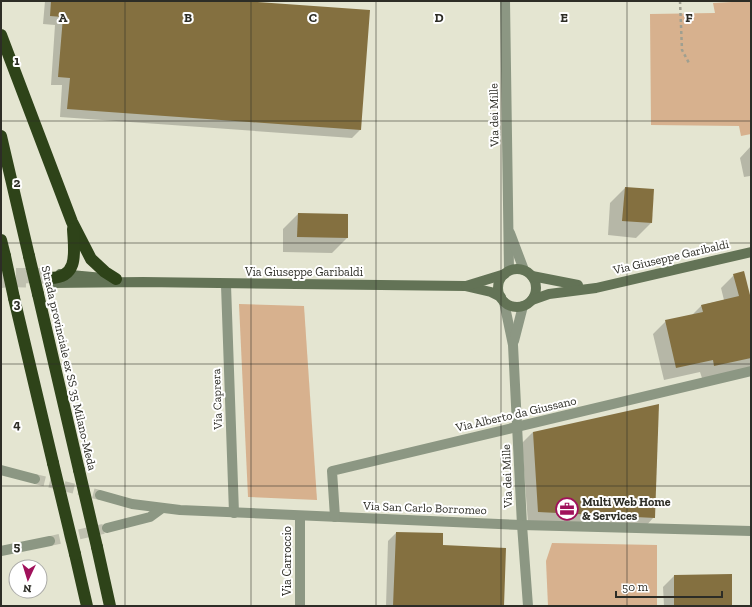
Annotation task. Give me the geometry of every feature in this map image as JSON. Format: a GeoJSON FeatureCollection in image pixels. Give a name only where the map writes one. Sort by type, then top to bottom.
{"type":"FeatureCollection","features":[{"type":"Feature","properties":{"kind":"highway"},"geometry":{"type":"LineString","coordinates":[[1,35],[72,222],[91,259],[105,272],[116,279]]}},
{"type":"Feature","properties":{"kind":"highway","name":"Strada provinciale ex SS 35 Milano-Meda"},"geometry":{"type":"LineString","coordinates":[[1,136],[110,606]]}},
{"type":"Feature","properties":{"kind":"highway"},"geometry":{"type":"LineString","coordinates":[[50,278],[60,277],[67,274],[72,265],[74,254],[72,222]]}},
{"type":"Feature","properties":{"kind":"highway"},"geometry":{"type":"LineString","coordinates":[[1,240],[86,606]]}},
{"type":"Feature","properties":{"kind":"street","name":"Via dei Mille"},"geometry":{"type":"LineString","coordinates":[[505,1],[509,229],[507,273]]}},
{"type":"Feature","properties":{"kind":"street","name":"Via dei Mille"},"geometry":{"type":"LineString","coordinates":[[509,229],[528,273]]}},
{"type":"Feature","properties":{"kind":"street","name":"Via Giuseppe Garibaldi"},"geometry":{"type":"LineString","coordinates":[[532,300],[555,293],[596,288],[751,252]]}},
{"type":"Feature","properties":{"kind":"street"},"geometry":{"type":"LineString","coordinates":[[519,269],[528,273],[536,288],[532,300],[523,306],[513,307],[502,300],[498,285],[507,273],[519,269]]}},
{"type":"Feature","properties":{"kind":"street","name":"Via Giuseppe Garibaldi"},"geometry":{"type":"LineString","coordinates":[[465,286],[507,273]]}},
{"type":"Feature","properties":{"kind":"street","name":"Via Giuseppe Garibaldi"},"geometry":{"type":"LineString","coordinates":[[528,273],[562,283],[596,288]]}},
{"type":"Feature","properties":{"kind":"street","name":"Via Giuseppe Garibaldi"},"geometry":{"type":"LineString","coordinates":[[67,274],[143,282]]}},
{"type":"Feature","properties":{"kind":"street","name":"Via Giuseppe Garibaldi"},"geometry":{"type":"LineString","coordinates":[[50,278],[226,285],[465,286],[491,292],[502,300]]}},
{"type":"Feature","properties":{"kind":"street","name":"Via Caprera"},"geometry":{"type":"LineString","coordinates":[[226,285],[234,513]]}},
{"type":"Feature","properties":{"kind":"street","name":"Via dei Mille"},"geometry":{"type":"LineString","coordinates":[[502,300],[513,345],[522,525],[528,606]]}},
{"type":"Feature","properties":{"kind":"street","name":"Via dei Mille"},"geometry":{"type":"LineString","coordinates":[[513,345],[523,306]]}},
{"type":"Feature","properties":{"kind":"street","name":"Via Alberto da Giussano"},"geometry":{"type":"LineString","coordinates":[[335,517],[332,471],[751,371]]}},
{"type":"Feature","properties":{"kind":"street"},"geometry":{"type":"LineString","coordinates":[[1,470],[35,479]]}},
{"type":"Feature","properties":{"kind":"street","name":"Via San Carlo Borromeo"},"geometry":{"type":"LineString","coordinates":[[100,495],[161,509],[522,525],[751,531]]}},
{"type":"Feature","properties":{"kind":"street"},"geometry":{"type":"LineString","coordinates":[[107,528],[150,517],[161,509]]}},
{"type":"Feature","properties":{"kind":"street","name":"Via Carroccio"},"geometry":{"type":"LineString","coordinates":[[300,516],[300,606]]}},
{"type":"Feature","properties":{"kind":"street"},"geometry":{"type":"LineString","coordinates":[[1,551],[50,540]]}},
{"type":"Feature","properties":{"kind":"path"},"geometry":{"type":"LineString","coordinates":[[680,1],[682,50],[689,63]]}},
{"type":"Feature","properties":{"kind":"shaded area"},"geometry":{"type":"Polygon","coordinates":[[[751,1],[751,134],[741,136],[739,126],[651,125],[650,14],[715,13],[713,3],[751,1]]]}},
{"type":"Feature","properties":{"kind":"shaded area"},"geometry":{"type":"Polygon","coordinates":[[[239,304],[304,306],[317,500],[248,497],[239,304]]]}},
{"type":"Feature","properties":{"kind":"shaded area"},"geometry":{"type":"Polygon","coordinates":[[[552,543],[657,545],[657,606],[548,606],[546,561],[552,543]]]}},
{"type":"Feature","properties":{"kind":"building"},"geometry":{"type":"Polygon","coordinates":[[[51,1],[244,1],[370,10],[361,130],[67,109],[70,78],[58,77],[63,17],[50,16],[51,1]]]}},
{"type":"Feature","properties":{"kind":"building"},"geometry":{"type":"Polygon","coordinates":[[[625,187],[654,189],[652,223],[622,221],[625,187]]]}},
{"type":"Feature","properties":{"kind":"building"},"geometry":{"type":"Polygon","coordinates":[[[298,213],[348,214],[348,238],[297,237],[298,213]]]}},
{"type":"Feature","properties":{"kind":"building"},"geometry":{"type":"Polygon","coordinates":[[[744,271],[751,299],[751,358],[714,366],[713,360],[676,368],[665,320],[703,312],[701,305],[739,296],[733,274],[744,271]]]}},
{"type":"Feature","properties":{"kind":"building"},"geometry":{"type":"Polygon","coordinates":[[[659,404],[655,518],[538,512],[533,432],[659,404]]]}},
{"type":"Feature","properties":{"kind":"building"},"geometry":{"type":"Polygon","coordinates":[[[396,532],[443,533],[443,545],[506,548],[504,606],[393,606],[396,532]]]}},
{"type":"Feature","properties":{"kind":"building"},"geometry":{"type":"Polygon","coordinates":[[[732,574],[732,606],[674,606],[674,575],[732,574]]]}},
{"type":"Feature","properties":{"kind":"tunnel"},"geometry":{"type":"LineString","coordinates":[[1,273],[49,273]]}},
{"type":"Feature","properties":{"kind":"tunnel"},"geometry":{"type":"LineString","coordinates":[[1,282],[27,277],[50,278]]}},
{"type":"Feature","properties":{"kind":"tunnel"},"geometry":{"type":"LineString","coordinates":[[1,282],[51,283]]}},
{"type":"Feature","properties":{"kind":"tunnel"},"geometry":{"type":"LineString","coordinates":[[35,479],[100,495]]}},
{"type":"Feature","properties":{"kind":"tunnel"},"geometry":{"type":"LineString","coordinates":[[50,541],[107,528]]}},
{"type":"Feature","properties":{"kind":"place","name":"Multi Web Home & Services"},"geometry":{"type":"Point","coordinates":[567,509]}}]}
